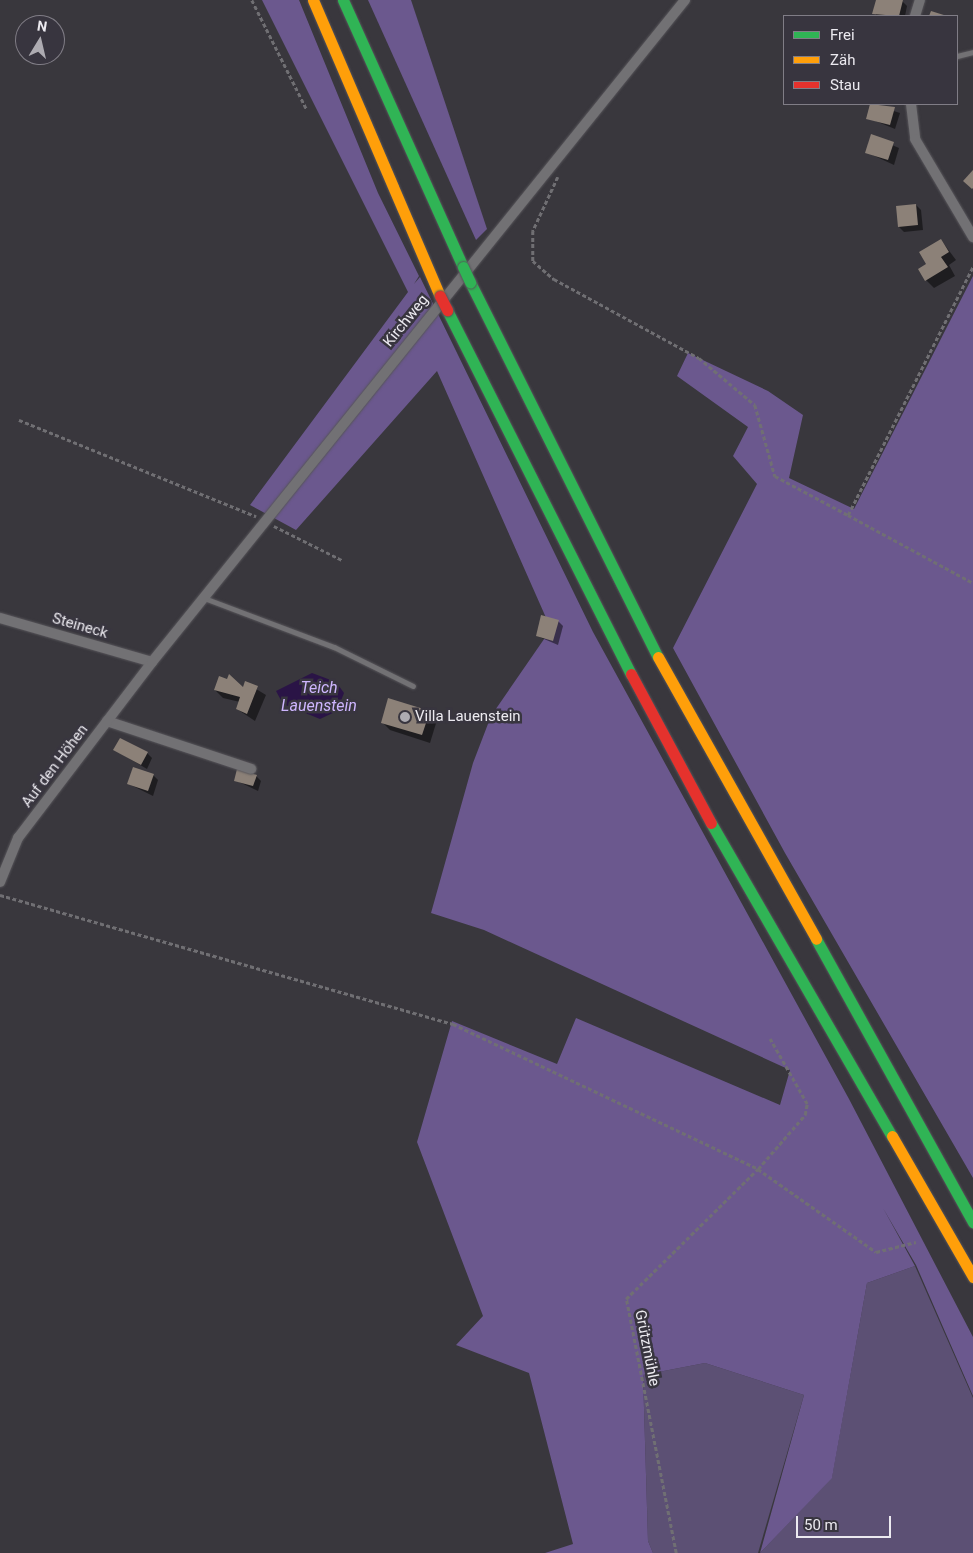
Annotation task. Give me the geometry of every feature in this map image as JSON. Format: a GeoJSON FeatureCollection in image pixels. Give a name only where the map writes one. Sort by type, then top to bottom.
{"type":"FeatureCollection","features":[{"type":"Feature","properties":{"kind":"highway"},"geometry":{"type":"LineString","coordinates":[[313,0],[440,296],[542,505],[710,821],[973,1278]]}},
{"type":"Feature","properties":{"kind":"highway"},"geometry":{"type":"LineString","coordinates":[[343,0],[470,282],[631,608],[973,1222]]}},
{"type":"Feature","properties":{"kind":"street","name":"Kirchweg"},"geometry":{"type":"LineString","coordinates":[[152,662],[686,0]]}},
{"type":"Feature","properties":{"kind":"street"},"geometry":{"type":"LineString","coordinates":[[915,15],[920,0]]}},
{"type":"Feature","properties":{"kind":"street"},"geometry":{"type":"LineString","coordinates":[[911,105],[915,139],[973,237]]}},
{"type":"Feature","properties":{"kind":"street","name":"Steineck"},"geometry":{"type":"LineString","coordinates":[[0,618],[152,662]]}},
{"type":"Feature","properties":{"kind":"street","name":"Auf den Höhen"},"geometry":{"type":"LineString","coordinates":[[0,882],[18,838],[152,662]]}},
{"type":"Feature","properties":{"kind":"street","name":"Auf den Höhen"},"geometry":{"type":"LineString","coordinates":[[107,721],[251,769]]}},
{"type":"Feature","properties":{"kind":"lane"},"geometry":{"type":"LineString","coordinates":[[958,56],[973,52]]}},
{"type":"Feature","properties":{"kind":"lane"},"geometry":{"type":"LineString","coordinates":[[203,598],[334,647],[413,686]]}},
{"type":"Feature","properties":{"kind":"path"},"geometry":{"type":"LineString","coordinates":[[252,0],[307,110]]}},
{"type":"Feature","properties":{"kind":"path"},"geometry":{"type":"LineString","coordinates":[[561,169],[533,231],[532,261],[554,279],[699,358],[755,405],[775,476],[973,583]]}},
{"type":"Feature","properties":{"kind":"path"},"geometry":{"type":"LineString","coordinates":[[848,515],[973,266]]}},
{"type":"Feature","properties":{"kind":"path"},"geometry":{"type":"LineString","coordinates":[[19,420],[229,502],[342,560]]}},
{"type":"Feature","properties":{"kind":"path"},"geometry":{"type":"LineString","coordinates":[[0,894],[453,1024],[758,1169],[876,1252],[916,1242]]}},
{"type":"Feature","properties":{"kind":"path"},"geometry":{"type":"LineString","coordinates":[[758,1169],[807,1110],[770,1038]]}},
{"type":"Feature","properties":{"kind":"path","name":"Grützmühle"},"geometry":{"type":"LineString","coordinates":[[676,1553],[626,1300],[758,1169]]}},
{"type":"Feature","properties":{"kind":"shaded area"},"geometry":{"type":"Polygon","coordinates":[[[262,0],[299,0],[378,193],[419,276],[414,284],[420,277],[593,632],[849,1099],[973,1337],[973,1396],[916,1265],[883,1208],[915,1266],[867,1283],[832,1478],[760,1553],[804,1395],[705,1363],[643,1375],[648,1541],[653,1553],[545,1553],[573,1544],[529,1373],[456,1345],[483,1316],[417,1142],[452,1021],[557,1064],[576,1018],[780,1105],[790,1070],[484,930],[431,913],[473,763],[491,716],[551,629],[437,371],[296,530],[250,505],[408,292],[262,0]]]}},
{"type":"Feature","properties":{"kind":"shaded area"},"geometry":{"type":"Polygon","coordinates":[[[368,0],[411,0],[487,229],[476,240],[368,0]]]}},
{"type":"Feature","properties":{"kind":"shaded area"},"geometry":{"type":"Polygon","coordinates":[[[973,276],[973,1178],[785,853],[673,648],[757,484],[733,456],[748,427],[677,376],[688,353],[768,391],[803,415],[789,478],[854,509],[973,276]]]}},
{"type":"Feature","properties":{"kind":"shaded area"},"geometry":{"type":"Polygon","coordinates":[[[915,1266],[973,1398],[973,1553],[760,1553],[832,1477],[867,1283],[915,1266]]]}},
{"type":"Feature","properties":{"kind":"shaded area"},"geometry":{"type":"Polygon","coordinates":[[[705,1363],[804,1395],[758,1553],[653,1553],[648,1541],[643,1375],[705,1363]]]}},
{"type":"Feature","properties":{"kind":"water","name":"Teich Lauenstein"},"geometry":{"type":"Polygon","coordinates":[[[312,673],[336,682],[344,693],[337,711],[320,719],[283,704],[276,691],[312,673]]]}},
{"type":"Feature","properties":{"kind":"building"},"geometry":{"type":"Polygon","coordinates":[[[876,0],[903,0],[899,15],[872,14],[876,0]]]}},
{"type":"Feature","properties":{"kind":"building"},"geometry":{"type":"Polygon","coordinates":[[[931,11],[944,15],[929,15],[931,11]]]}},
{"type":"Feature","properties":{"kind":"building"},"geometry":{"type":"Polygon","coordinates":[[[870,105],[895,107],[890,125],[866,119],[870,105]]]}},
{"type":"Feature","properties":{"kind":"building"},"geometry":{"type":"Polygon","coordinates":[[[871,134],[894,142],[888,160],[865,153],[871,134]]]}},
{"type":"Feature","properties":{"kind":"building"},"geometry":{"type":"Polygon","coordinates":[[[973,170],[973,188],[972,189],[963,181],[973,170]]]}},
{"type":"Feature","properties":{"kind":"building"},"geometry":{"type":"Polygon","coordinates":[[[916,204],[918,225],[898,227],[896,206],[916,204]]]}},
{"type":"Feature","properties":{"kind":"building"},"geometry":{"type":"Polygon","coordinates":[[[941,239],[949,252],[941,257],[948,267],[925,281],[918,269],[926,264],[919,252],[941,239]]]}},
{"type":"Feature","properties":{"kind":"building"},"geometry":{"type":"Polygon","coordinates":[[[541,615],[559,620],[553,641],[536,636],[541,615]]]}},
{"type":"Feature","properties":{"kind":"building"},"geometry":{"type":"Polygon","coordinates":[[[229,674],[243,687],[245,681],[258,686],[247,714],[236,709],[240,697],[214,690],[219,676],[227,679],[229,674]]]}},
{"type":"Feature","properties":{"kind":"building","name":"Villa Lauenstein"},"geometry":{"type":"Polygon","coordinates":[[[388,698],[430,711],[422,735],[381,723],[388,698]]]}},
{"type":"Feature","properties":{"kind":"building"},"geometry":{"type":"Polygon","coordinates":[[[120,738],[148,752],[141,765],[113,750],[120,738]]]}},
{"type":"Feature","properties":{"kind":"building"},"geometry":{"type":"Polygon","coordinates":[[[133,767],[154,774],[148,791],[127,784],[133,767]]]}},
{"type":"Feature","properties":{"kind":"building"},"geometry":{"type":"Polygon","coordinates":[[[237,769],[257,775],[253,786],[234,781],[237,769]]]}},
{"type":"Feature","properties":{"kind":"traffic: fast"},"geometry":{"type":"LineString","coordinates":[[343,0],[463,267]]}},
{"type":"Feature","properties":{"kind":"traffic: fast"},"geometry":{"type":"LineString","coordinates":[[463,267],[470,282]]}},
{"type":"Feature","properties":{"kind":"traffic: fast"},"geometry":{"type":"LineString","coordinates":[[470,282],[658,657]]}},
{"type":"Feature","properties":{"kind":"traffic: fast"},"geometry":{"type":"LineString","coordinates":[[447,310],[631,674]]}},
{"type":"Feature","properties":{"kind":"traffic: fast"},"geometry":{"type":"LineString","coordinates":[[711,823],[892,1136]]}},
{"type":"Feature","properties":{"kind":"traffic: fast"},"geometry":{"type":"LineString","coordinates":[[816,939],[973,1222]]}},
{"type":"Feature","properties":{"kind":"traffic: slow"},"geometry":{"type":"LineString","coordinates":[[313,0],[440,296]]}},
{"type":"Feature","properties":{"kind":"traffic: slow"},"geometry":{"type":"LineString","coordinates":[[658,657],[816,939]]}},
{"type":"Feature","properties":{"kind":"traffic: slow"},"geometry":{"type":"LineString","coordinates":[[892,1136],[973,1277]]}},
{"type":"Feature","properties":{"kind":"traffic: jam"},"geometry":{"type":"LineString","coordinates":[[440,296],[447,310]]}},
{"type":"Feature","properties":{"kind":"traffic: jam"},"geometry":{"type":"LineString","coordinates":[[631,674],[711,823]]}},
{"type":"Feature","properties":{"kind":"place","name":"Villa Lauenstein"},"geometry":{"type":"Point","coordinates":[405,717]}}]}
